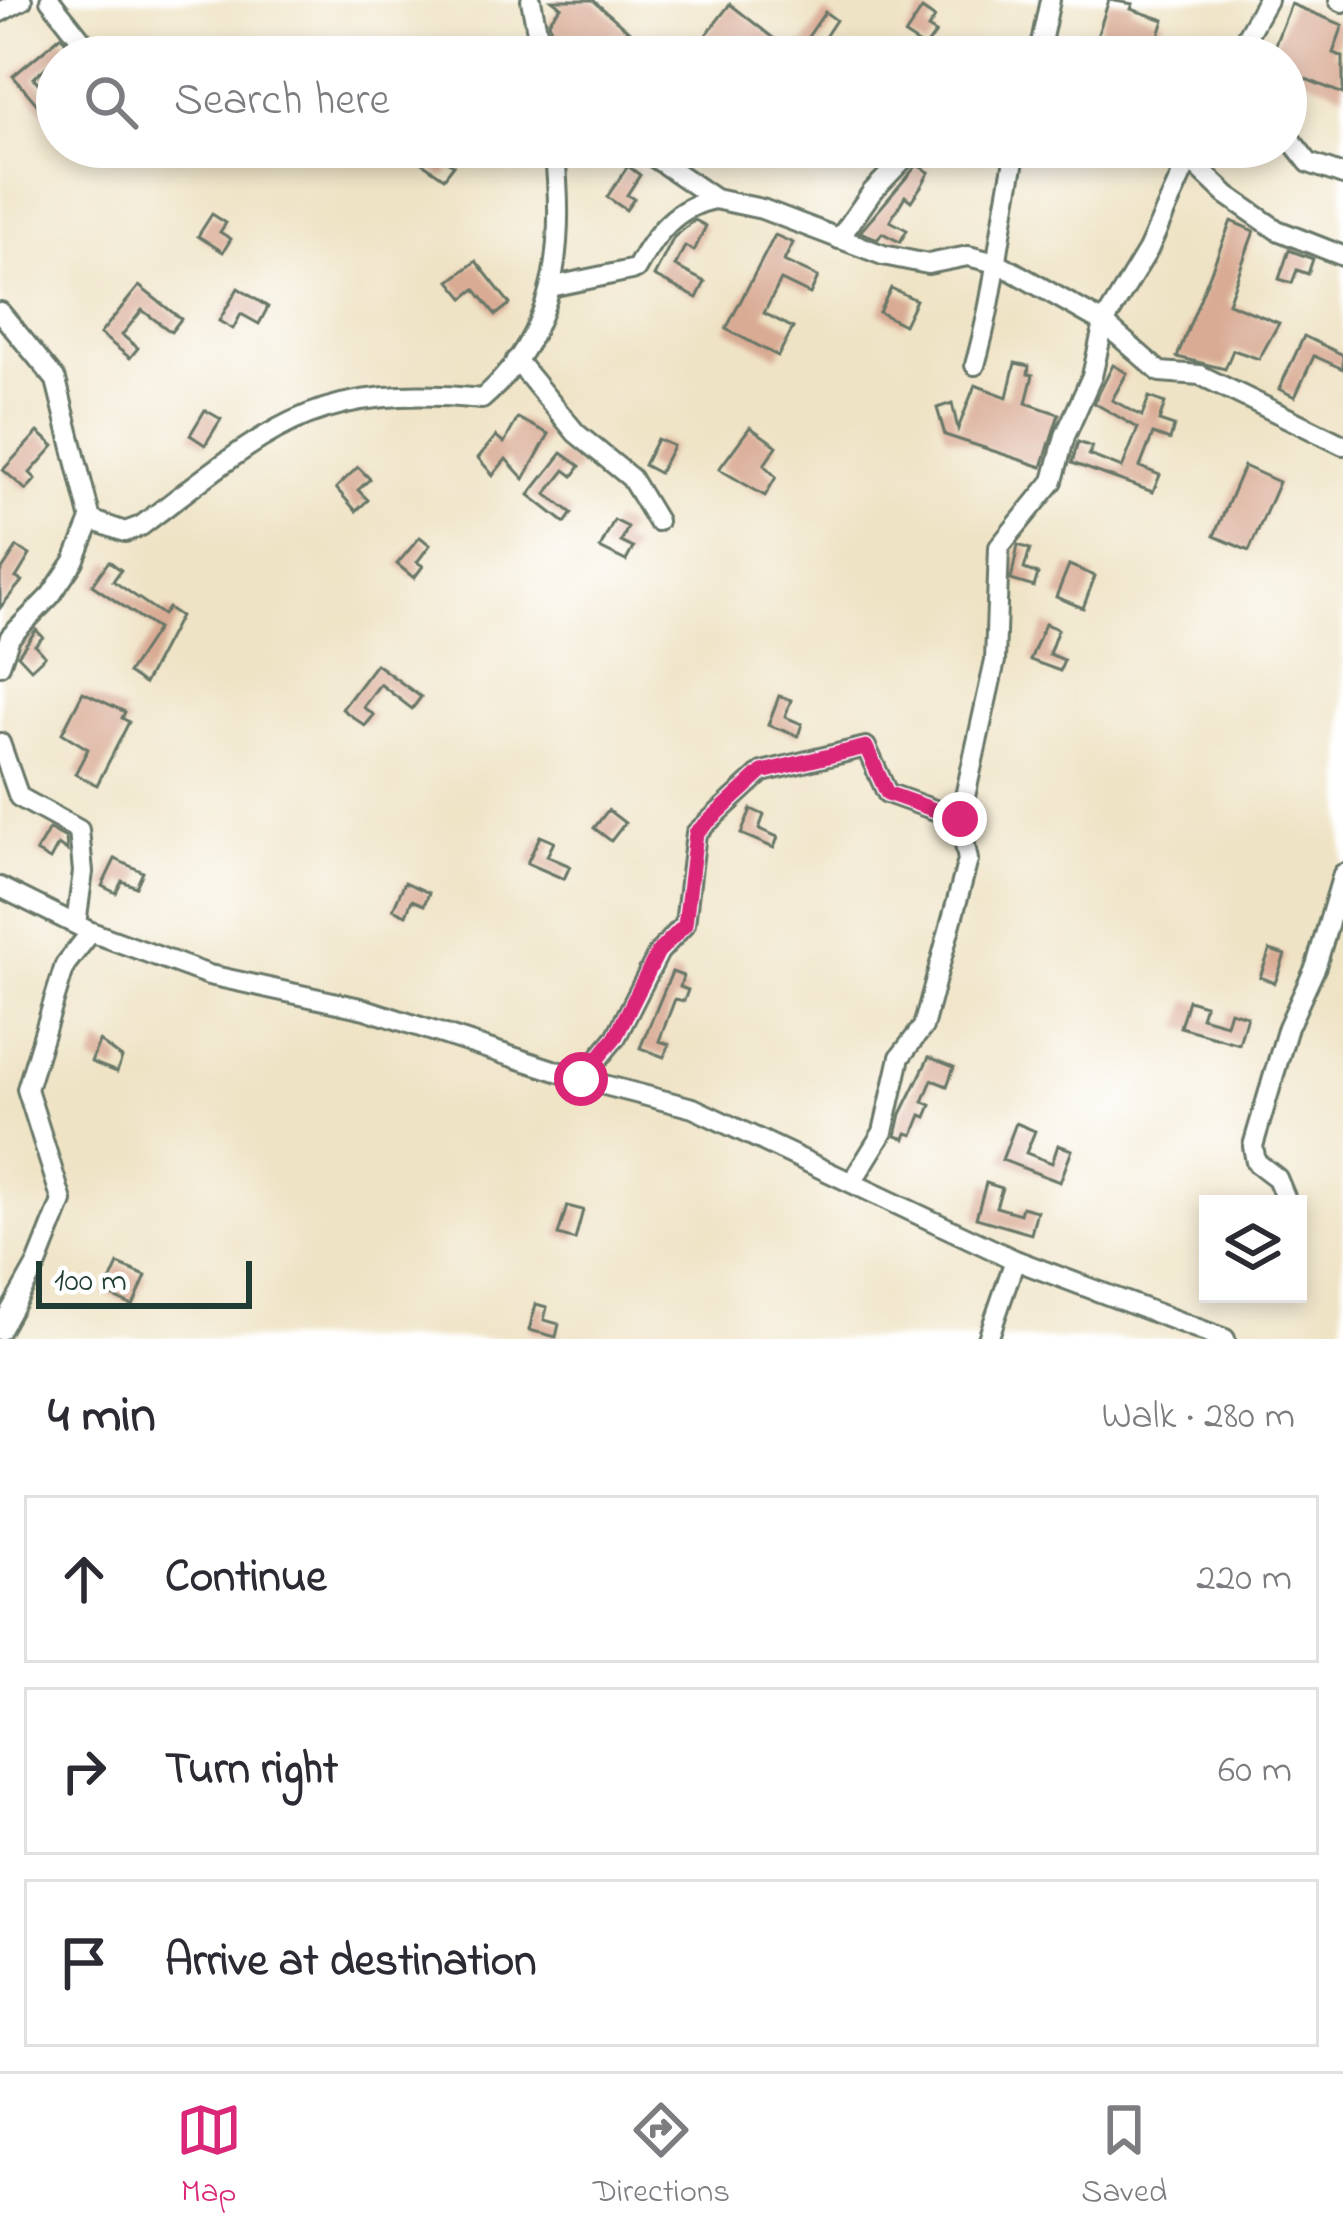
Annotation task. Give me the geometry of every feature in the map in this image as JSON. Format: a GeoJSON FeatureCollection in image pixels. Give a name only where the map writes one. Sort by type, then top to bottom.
{"type":"FeatureCollection","features":[{"type":"Feature","properties":{"kind":"street"},"geometry":{"type":"LineString","coordinates":[[0,12],[22,0]]}},
{"type":"Feature","properties":{"kind":"street"},"geometry":{"type":"LineString","coordinates":[[50,0],[78,36]]}},
{"type":"Feature","properties":{"kind":"street"},"geometry":{"type":"LineString","coordinates":[[531,0],[538,36]]}},
{"type":"Feature","properties":{"kind":"street"},"geometry":{"type":"LineString","coordinates":[[1042,36],[1050,0]]}},
{"type":"Feature","properties":{"kind":"street"},"geometry":{"type":"LineString","coordinates":[[1247,36],[1267,0]]}},
{"type":"Feature","properties":{"kind":"street"},"geometry":{"type":"LineString","coordinates":[[1307,161],[1343,175]]}},
{"type":"Feature","properties":{"kind":"street"},"geometry":{"type":"LineString","coordinates":[[91,520],[124,532],[141,526],[282,422],[340,402],[394,394],[482,399],[516,360],[555,286],[562,216],[556,168]]}},
{"type":"Feature","properties":{"kind":"street"},"geometry":{"type":"LineString","coordinates":[[670,168],[715,199],[763,209],[839,239],[928,264],[968,256],[1000,263],[1104,323],[1160,372],[1200,375],[1343,445]]}},
{"type":"Feature","properties":{"kind":"street"},"geometry":{"type":"LineString","coordinates":[[839,239],[895,168]]}},
{"type":"Feature","properties":{"kind":"street"},"geometry":{"type":"LineString","coordinates":[[975,365],[1000,263],[997,241],[1013,168]]}},
{"type":"Feature","properties":{"kind":"street"},"geometry":{"type":"LineString","coordinates":[[852,1182],[883,1132],[900,1057],[923,1027],[968,860],[960,819],[995,661],[999,547],[1053,481],[1065,436],[1092,376],[1104,323],[1148,250],[1185,168]]}},
{"type":"Feature","properties":{"kind":"street"},"geometry":{"type":"LineString","coordinates":[[1204,168],[1227,195],[1277,230],[1343,256]]}},
{"type":"Feature","properties":{"kind":"street"},"geometry":{"type":"LineString","coordinates":[[555,286],[636,269],[652,238],[689,204],[715,199]]}},
{"type":"Feature","properties":{"kind":"street"},"geometry":{"type":"LineString","coordinates":[[0,312],[56,380],[91,520],[74,561],[51,595],[10,637],[0,665]]}},
{"type":"Feature","properties":{"kind":"street"},"geometry":{"type":"LineString","coordinates":[[516,360],[577,433],[632,478],[657,520]]}},
{"type":"Feature","properties":{"kind":"street"},"geometry":{"type":"LineString","coordinates":[[0,743],[19,797],[79,830],[83,872],[83,928],[65,965],[27,1089],[62,1201],[38,1264],[0,1330]]}},
{"type":"Feature","properties":{"kind":"street"},"geometry":{"type":"LineString","coordinates":[[581,1079],[616,1036],[658,952],[685,925],[696,833],[762,772],[866,747],[887,793],[960,819]]}},
{"type":"Feature","properties":{"kind":"street"},"geometry":{"type":"LineString","coordinates":[[1284,1195],[1277,1178],[1256,1162],[1253,1146],[1288,1027],[1316,966],[1343,874]]}},
{"type":"Feature","properties":{"kind":"street"},"geometry":{"type":"LineString","coordinates":[[0,886],[83,928],[209,975],[365,1009],[581,1079],[693,1108],[1015,1260],[1225,1339]]}},
{"type":"Feature","properties":{"kind":"street"},"geometry":{"type":"LineString","coordinates":[[988,1339],[1015,1260]]}},
{"type":"Feature","properties":{"kind":"building"},"geometry":{"type":"Polygon","coordinates":[[[552,0],[593,0],[632,34],[552,36],[549,21],[561,7],[552,0]]]}},
{"type":"Feature","properties":{"kind":"building"},"geometry":{"type":"Polygon","coordinates":[[[1109,0],[1133,4],[1131,9],[1164,20],[1159,36],[1097,36],[1109,0]]]}},
{"type":"Feature","properties":{"kind":"building"},"geometry":{"type":"Polygon","coordinates":[[[730,4],[771,36],[705,36],[730,4]]]}},
{"type":"Feature","properties":{"kind":"building"},"geometry":{"type":"Polygon","coordinates":[[[1291,4],[1343,25],[1333,53],[1343,57],[1343,94],[1307,79],[1307,36],[1278,36],[1291,4]]]}},
{"type":"Feature","properties":{"kind":"building"},"geometry":{"type":"Polygon","coordinates":[[[922,9],[935,18],[928,28],[934,36],[905,35],[922,9]]]}},
{"type":"Feature","properties":{"kind":"building"},"geometry":{"type":"Polygon","coordinates":[[[825,12],[836,20],[825,36],[809,36],[825,12]]]}},
{"type":"Feature","properties":{"kind":"building"},"geometry":{"type":"Polygon","coordinates":[[[36,57],[36,103],[13,76],[36,57]]]}},
{"type":"Feature","properties":{"kind":"building"},"geometry":{"type":"Polygon","coordinates":[[[429,168],[452,168],[444,178],[429,168]]]}},
{"type":"Feature","properties":{"kind":"building"},"geometry":{"type":"Polygon","coordinates":[[[627,168],[640,175],[627,195],[634,199],[626,210],[607,197],[627,168]]]}},
{"type":"Feature","properties":{"kind":"building"},"geometry":{"type":"Polygon","coordinates":[[[914,168],[929,172],[911,201],[905,196],[890,221],[907,230],[900,242],[882,233],[878,239],[860,232],[914,168]]]}},
{"type":"Feature","properties":{"kind":"building"},"geometry":{"type":"Polygon","coordinates":[[[212,214],[226,223],[220,232],[231,239],[223,252],[198,236],[212,214]]]}},
{"type":"Feature","properties":{"kind":"building"},"geometry":{"type":"Polygon","coordinates":[[[695,220],[706,226],[694,251],[685,246],[675,266],[705,282],[697,298],[654,276],[674,237],[695,220]]]}},
{"type":"Feature","properties":{"kind":"building"},"geometry":{"type":"Polygon","coordinates":[[[1231,221],[1254,231],[1228,303],[1279,323],[1259,359],[1233,350],[1225,369],[1177,357],[1231,221]]]}},
{"type":"Feature","properties":{"kind":"building"},"geometry":{"type":"Polygon","coordinates":[[[775,235],[793,243],[784,261],[818,277],[810,294],[781,280],[764,313],[793,328],[778,356],[726,329],[775,235]]]}},
{"type":"Feature","properties":{"kind":"building"},"geometry":{"type":"Polygon","coordinates":[[[1289,250],[1313,259],[1308,274],[1297,270],[1292,283],[1279,279],[1289,250]]]}},
{"type":"Feature","properties":{"kind":"building"},"geometry":{"type":"Polygon","coordinates":[[[476,261],[510,304],[496,315],[475,289],[464,298],[450,281],[476,261]]]}},
{"type":"Feature","properties":{"kind":"building"},"geometry":{"type":"Polygon","coordinates":[[[139,286],[181,319],[171,332],[142,310],[122,335],[138,348],[130,358],[100,334],[139,286]]]}},
{"type":"Feature","properties":{"kind":"building"},"geometry":{"type":"Polygon","coordinates":[[[238,288],[268,307],[259,324],[241,314],[233,329],[219,321],[238,288]]]}},
{"type":"Feature","properties":{"kind":"building"},"geometry":{"type":"Polygon","coordinates":[[[891,288],[916,300],[904,325],[879,312],[891,288]]]}},
{"type":"Feature","properties":{"kind":"building"},"geometry":{"type":"Polygon","coordinates":[[[1304,336],[1343,355],[1343,369],[1314,356],[1295,397],[1279,389],[1304,336]]]}},
{"type":"Feature","properties":{"kind":"building"},"geometry":{"type":"Polygon","coordinates":[[[1015,363],[1029,366],[1028,374],[1033,375],[1026,403],[1059,414],[1042,467],[945,435],[937,408],[952,403],[958,429],[975,385],[1007,397],[1015,363]]]}},
{"type":"Feature","properties":{"kind":"building"},"geometry":{"type":"Polygon","coordinates":[[[1113,365],[1127,373],[1112,400],[1142,416],[1149,397],[1165,403],[1159,421],[1174,426],[1170,440],[1153,434],[1140,467],[1160,475],[1153,492],[1072,463],[1078,442],[1092,447],[1089,455],[1122,468],[1138,428],[1094,403],[1113,365]]]}},
{"type":"Feature","properties":{"kind":"building"},"geometry":{"type":"Polygon","coordinates":[[[205,410],[221,419],[205,445],[190,435],[205,410]]]}},
{"type":"Feature","properties":{"kind":"building"},"geometry":{"type":"Polygon","coordinates":[[[518,418],[549,434],[524,479],[506,459],[493,475],[478,458],[496,436],[504,443],[518,418]]]}},
{"type":"Feature","properties":{"kind":"building"},"geometry":{"type":"Polygon","coordinates":[[[750,427],[777,446],[764,465],[776,477],[765,496],[719,469],[750,427]]]}},
{"type":"Feature","properties":{"kind":"building"},"geometry":{"type":"Polygon","coordinates":[[[38,432],[54,446],[30,473],[36,479],[26,490],[3,470],[38,432]]]}},
{"type":"Feature","properties":{"kind":"building"},"geometry":{"type":"Polygon","coordinates":[[[657,439],[673,446],[659,473],[644,465],[657,439]]]}},
{"type":"Feature","properties":{"kind":"building"},"geometry":{"type":"Polygon","coordinates":[[[562,453],[580,466],[573,476],[565,470],[546,494],[572,513],[565,523],[529,495],[562,453]]]}},
{"type":"Feature","properties":{"kind":"building"},"geometry":{"type":"Polygon","coordinates":[[[1244,466],[1279,482],[1249,551],[1214,536],[1244,466]]]}},
{"type":"Feature","properties":{"kind":"building"},"geometry":{"type":"Polygon","coordinates":[[[358,467],[370,479],[358,490],[368,500],[356,511],[336,488],[358,467]]]}},
{"type":"Feature","properties":{"kind":"building"},"geometry":{"type":"Polygon","coordinates":[[[614,520],[628,527],[621,542],[633,548],[626,561],[600,548],[614,520]]]}},
{"type":"Feature","properties":{"kind":"building"},"geometry":{"type":"Polygon","coordinates":[[[420,537],[430,545],[417,562],[423,566],[414,578],[397,564],[420,537]]]}},
{"type":"Feature","properties":{"kind":"building"},"geometry":{"type":"Polygon","coordinates":[[[1018,545],[1030,549],[1024,569],[1038,574],[1034,587],[1011,580],[1018,545]]]}},
{"type":"Feature","properties":{"kind":"building"},"geometry":{"type":"Polygon","coordinates":[[[17,547],[30,555],[16,578],[22,581],[0,608],[0,573],[17,547]]]}},
{"type":"Feature","properties":{"kind":"building"},"geometry":{"type":"Polygon","coordinates":[[[109,561],[121,570],[113,581],[163,615],[168,608],[180,616],[144,684],[128,673],[157,629],[92,585],[109,561]]]}},
{"type":"Feature","properties":{"kind":"building"},"geometry":{"type":"Polygon","coordinates":[[[1069,565],[1095,576],[1083,608],[1056,597],[1069,565]]]}},
{"type":"Feature","properties":{"kind":"building"},"geometry":{"type":"Polygon","coordinates":[[[1045,624],[1058,629],[1049,654],[1064,660],[1060,671],[1030,660],[1045,624]]]}},
{"type":"Feature","properties":{"kind":"building"},"geometry":{"type":"Polygon","coordinates":[[[36,630],[43,637],[35,645],[45,656],[31,669],[18,655],[36,630]]]}},
{"type":"Feature","properties":{"kind":"building"},"geometry":{"type":"Polygon","coordinates":[[[376,664],[421,697],[412,709],[380,684],[363,707],[374,715],[365,726],[342,709],[376,664]]]}},
{"type":"Feature","properties":{"kind":"building"},"geometry":{"type":"Polygon","coordinates":[[[83,692],[125,712],[122,718],[129,722],[97,785],[75,774],[88,749],[62,733],[83,692]]]}},
{"type":"Feature","properties":{"kind":"building"},"geometry":{"type":"Polygon","coordinates":[[[779,696],[791,700],[785,717],[802,724],[798,736],[768,725],[779,696]]]}},
{"type":"Feature","properties":{"kind":"building"},"geometry":{"type":"Polygon","coordinates":[[[751,809],[764,815],[759,829],[778,837],[774,848],[741,834],[751,809]]]}},
{"type":"Feature","properties":{"kind":"building"},"geometry":{"type":"Polygon","coordinates":[[[608,810],[625,823],[611,841],[594,828],[608,810]]]}},
{"type":"Feature","properties":{"kind":"building"},"geometry":{"type":"Polygon","coordinates":[[[49,829],[66,838],[67,851],[58,845],[50,860],[36,852],[49,829]]]}},
{"type":"Feature","properties":{"kind":"building"},"geometry":{"type":"Polygon","coordinates":[[[540,836],[554,842],[547,856],[570,866],[564,879],[527,863],[540,836]]]}},
{"type":"Feature","properties":{"kind":"building"},"geometry":{"type":"Polygon","coordinates":[[[115,859],[143,872],[136,887],[122,881],[116,893],[102,886],[115,859]]]}},
{"type":"Feature","properties":{"kind":"building"},"geometry":{"type":"Polygon","coordinates":[[[405,882],[429,893],[424,905],[412,900],[406,915],[393,909],[405,882]]]}},
{"type":"Feature","properties":{"kind":"building"},"geometry":{"type":"Polygon","coordinates":[[[1270,950],[1285,955],[1275,983],[1260,977],[1270,950]]]}},
{"type":"Feature","properties":{"kind":"building"},"geometry":{"type":"Polygon","coordinates":[[[672,972],[683,976],[680,987],[688,990],[684,1001],[675,999],[659,1041],[669,1044],[664,1057],[640,1048],[672,972]]]}},
{"type":"Feature","properties":{"kind":"building"},"geometry":{"type":"Polygon","coordinates":[[[1188,1000],[1205,1005],[1201,1017],[1226,1024],[1230,1011],[1247,1016],[1239,1044],[1180,1027],[1188,1000]]]}},
{"type":"Feature","properties":{"kind":"building"},"geometry":{"type":"Polygon","coordinates":[[[99,1041],[122,1058],[117,1072],[91,1062],[99,1041]]]}},
{"type":"Feature","properties":{"kind":"building"},"geometry":{"type":"Polygon","coordinates":[[[929,1057],[954,1067],[947,1086],[932,1080],[923,1102],[931,1105],[926,1117],[921,1115],[913,1135],[896,1136],[901,1114],[929,1057]]]}},
{"type":"Feature","properties":{"kind":"building"},"geometry":{"type":"Polygon","coordinates":[[[1016,1123],[1035,1131],[1026,1153],[1052,1163],[1058,1145],[1072,1150],[1060,1182],[1002,1160],[1016,1123]]]}},
{"type":"Feature","properties":{"kind":"building"},"geometry":{"type":"Polygon","coordinates":[[[986,1183],[1002,1188],[996,1207],[1020,1214],[1022,1207],[1037,1211],[1031,1234],[976,1218],[986,1183]]]}},
{"type":"Feature","properties":{"kind":"building"},"geometry":{"type":"Polygon","coordinates":[[[567,1206],[583,1210],[575,1240],[558,1235],[567,1206]]]}},
{"type":"Feature","properties":{"kind":"building"},"geometry":{"type":"Polygon","coordinates":[[[118,1264],[146,1276],[133,1306],[105,1293],[118,1264]]]}},
{"type":"Feature","properties":{"kind":"building"},"geometry":{"type":"Polygon","coordinates":[[[536,1304],[547,1307],[544,1320],[559,1324],[556,1337],[529,1330],[536,1304]]]}},
{"type":"Feature","properties":{"kind":"route"},"geometry":{"type":"LineString","coordinates":[[581,1079],[616,1036],[658,952],[685,925],[696,833],[762,772],[866,747],[887,793],[930,804],[960,819]]}}]}
